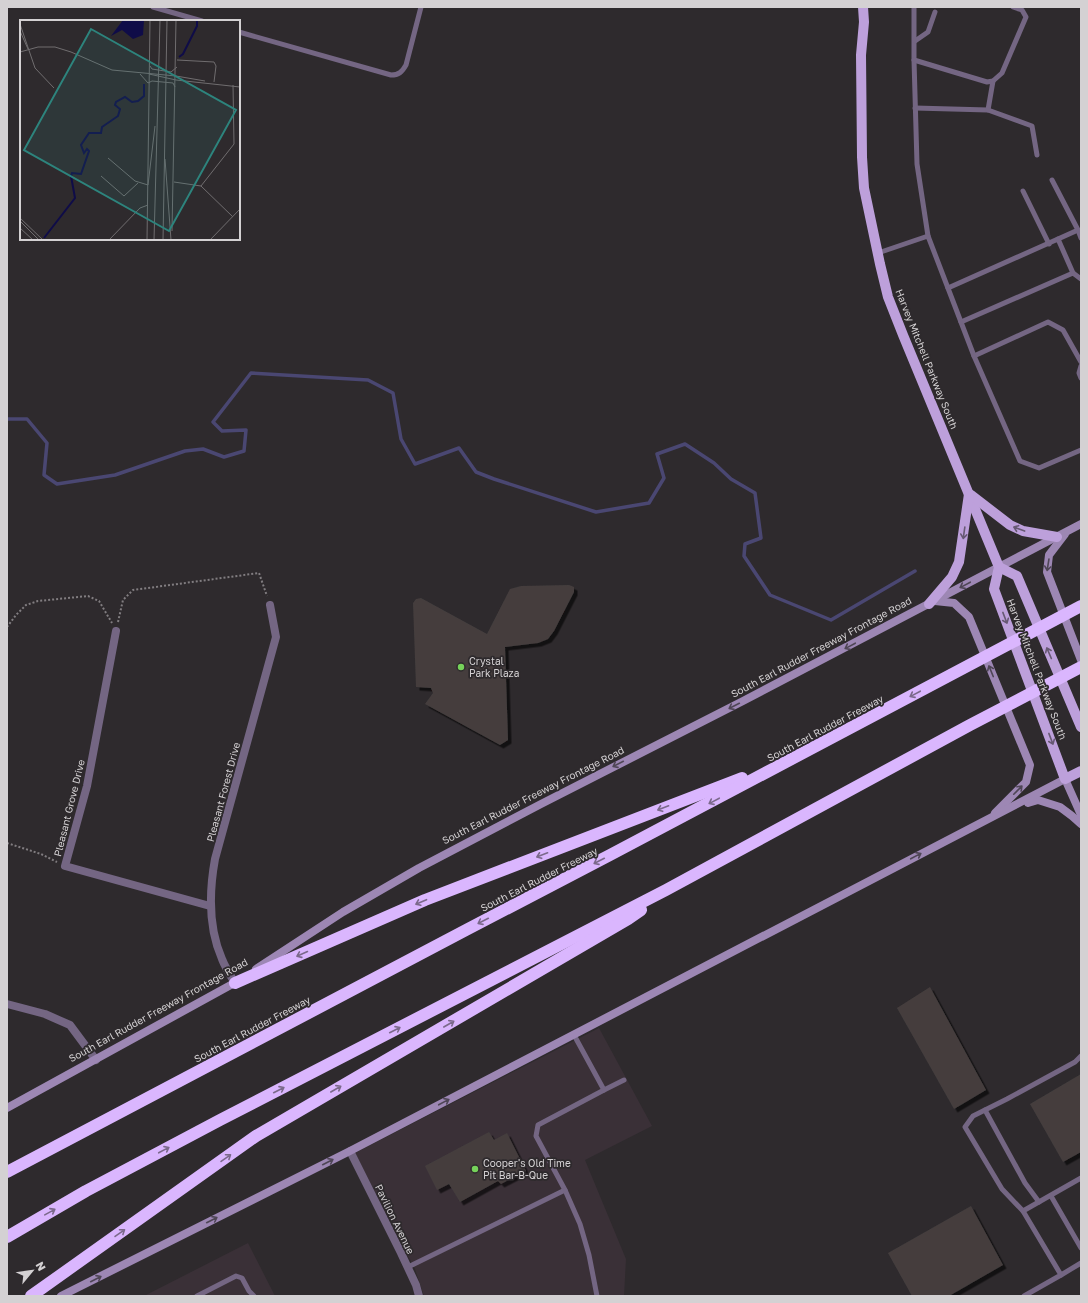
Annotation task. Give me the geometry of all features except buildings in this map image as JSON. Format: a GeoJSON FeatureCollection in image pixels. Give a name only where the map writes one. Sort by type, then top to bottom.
{"type":"FeatureCollection","features":[{"type":"Feature","properties":{"kind":"highway","name":"South Earl Rudder Freeway"},"geometry":{"type":"LineString","coordinates":[[7,1172],[1081,606]]}},
{"type":"Feature","properties":{"kind":"highway"},"geometry":{"type":"LineString","coordinates":[[11,1234],[86,1191],[214,1123],[666,890],[970,725],[1081,667]]}},
{"type":"Feature","properties":{"kind":"highway"},"geometry":{"type":"LineString","coordinates":[[235,983],[425,900],[791,759]]}},
{"type":"Feature","properties":{"kind":"highway"},"geometry":{"type":"LineString","coordinates":[[31,1296],[256,1136],[628,919],[666,890]]}},
{"type":"Feature","properties":{"kind":"main road","name":"Harvey Mitchell Parkway South"},"geometry":{"type":"LineString","coordinates":[[863,7],[864,22],[861,55],[862,157],[864,188],[890,303],[999,567],[994,589],[1066,779]]}},
{"type":"Feature","properties":{"kind":"main road"},"geometry":{"type":"LineString","coordinates":[[969,494],[1010,526],[1023,531],[1057,537]]}},
{"type":"Feature","properties":{"kind":"main road"},"geometry":{"type":"LineString","coordinates":[[932,602],[952,577],[960,562],[969,494]]}},
{"type":"Feature","properties":{"kind":"main road","name":"South Earl Rudder Freeway Frontage Road"},"geometry":{"type":"LineString","coordinates":[[7,1108],[235,983],[343,912],[419,868],[736,705],[1081,524]]}},
{"type":"Feature","properties":{"kind":"main road"},"geometry":{"type":"LineString","coordinates":[[1066,532],[1050,555],[1047,572],[1081,660]]}},
{"type":"Feature","properties":{"kind":"main road","name":"Harvey Mitchell Parkway South"},"geometry":{"type":"LineString","coordinates":[[999,567],[1017,576],[1081,727]]}},
{"type":"Feature","properties":{"kind":"main road"},"geometry":{"type":"LineString","coordinates":[[932,602],[954,603],[969,617],[1030,765],[1026,782],[990,817]]}},
{"type":"Feature","properties":{"kind":"main road"},"geometry":{"type":"LineString","coordinates":[[61,1296],[350,1151],[1081,771]]}},
{"type":"Feature","properties":{"kind":"main road"},"geometry":{"type":"LineString","coordinates":[[1066,779],[1081,815]]}},
{"type":"Feature","properties":{"kind":"main road"},"geometry":{"type":"LineString","coordinates":[[1008,809],[1038,800],[1060,807],[1081,824]]}},
{"type":"Feature","properties":{"kind":"street","name":"Pleasant Forest Drive"},"geometry":{"type":"LineString","coordinates":[[235,983],[222,959],[216,940],[210,906],[211,881],[215,859],[276,637],[270,604]]}},
{"type":"Feature","properties":{"kind":"street","name":"Pleasant Grove Drive"},"geometry":{"type":"LineString","coordinates":[[116,631],[87,786],[65,866],[210,906]]}},
{"type":"Feature","properties":{"kind":"street"},"geometry":{"type":"LineString","coordinates":[[7,1004],[45,1014],[70,1025],[96,1060]]}},
{"type":"Feature","properties":{"kind":"street","name":"Pavilion Avenue"},"geometry":{"type":"LineString","coordinates":[[350,1151],[408,1267],[419,1296]]}},
{"type":"Feature","properties":{"kind":"lane"},"geometry":{"type":"LineString","coordinates":[[153,7],[198,20]]}},
{"type":"Feature","properties":{"kind":"lane"},"geometry":{"type":"LineString","coordinates":[[240,32],[390,75],[397,75],[406,65],[421,7]]}},
{"type":"Feature","properties":{"kind":"lane"},"geometry":{"type":"LineString","coordinates":[[914,7],[917,164],[928,236],[974,356],[1020,462],[1039,468],[1081,450]]}},
{"type":"Feature","properties":{"kind":"lane"},"geometry":{"type":"LineString","coordinates":[[914,60],[987,82],[993,81],[1002,73],[1026,18],[1022,10],[1012,7]]}},
{"type":"Feature","properties":{"kind":"lane"},"geometry":{"type":"LineString","coordinates":[[914,41],[928,32],[935,12]]}},
{"type":"Feature","properties":{"kind":"lane"},"geometry":{"type":"LineString","coordinates":[[988,110],[993,81]]}},
{"type":"Feature","properties":{"kind":"lane"},"geometry":{"type":"LineString","coordinates":[[915,108],[988,110],[1032,126],[1037,155]]}},
{"type":"Feature","properties":{"kind":"lane"},"geometry":{"type":"LineString","coordinates":[[1052,180],[1081,238]]}},
{"type":"Feature","properties":{"kind":"lane"},"geometry":{"type":"LineString","coordinates":[[1023,191],[1049,244]]}},
{"type":"Feature","properties":{"kind":"lane"},"geometry":{"type":"LineString","coordinates":[[948,288],[1078,230]]}},
{"type":"Feature","properties":{"kind":"lane"},"geometry":{"type":"LineString","coordinates":[[878,252],[928,236]]}},
{"type":"Feature","properties":{"kind":"lane"},"geometry":{"type":"LineString","coordinates":[[1058,239],[1074,274],[1081,279]]}},
{"type":"Feature","properties":{"kind":"lane"},"geometry":{"type":"LineString","coordinates":[[961,322],[1074,274]]}},
{"type":"Feature","properties":{"kind":"lane"},"geometry":{"type":"LineString","coordinates":[[974,356],[1048,322],[1063,330],[1081,362]]}},
{"type":"Feature","properties":{"kind":"lane"},"geometry":{"type":"LineString","coordinates":[[1081,366],[1079,373],[1081,378]]}},
{"type":"Feature","properties":{"kind":"lane"},"geometry":{"type":"LineString","coordinates":[[574,1034],[604,1090]]}},
{"type":"Feature","properties":{"kind":"lane"},"geometry":{"type":"LineString","coordinates":[[1061,1275],[1023,1211],[1002,1189],[965,1127],[973,1116],[1075,1062],[1081,1056]]}},
{"type":"Feature","properties":{"kind":"lane"},"geometry":{"type":"LineString","coordinates":[[597,1296],[589,1255],[580,1224],[565,1190],[536,1136],[538,1125],[624,1080]]}},
{"type":"Feature","properties":{"kind":"lane"},"geometry":{"type":"LineString","coordinates":[[985,1110],[1025,1183],[1039,1202]]}},
{"type":"Feature","properties":{"kind":"lane"},"geometry":{"type":"LineString","coordinates":[[1023,1211],[1081,1178]]}},
{"type":"Feature","properties":{"kind":"lane"},"geometry":{"type":"LineString","coordinates":[[408,1267],[565,1190]]}},
{"type":"Feature","properties":{"kind":"lane"},"geometry":{"type":"LineString","coordinates":[[1051,1196],[1081,1248]]}},
{"type":"Feature","properties":{"kind":"lane"},"geometry":{"type":"LineString","coordinates":[[1024,1296],[1081,1263]]}},
{"type":"Feature","properties":{"kind":"lane"},"geometry":{"type":"LineString","coordinates":[[197,1296],[236,1276],[242,1278],[249,1291],[254,1296]]}},
{"type":"Feature","properties":{"kind":"path"},"geometry":{"type":"LineString","coordinates":[[116,631],[123,600],[133,590],[259,573],[270,604]]}},
{"type":"Feature","properties":{"kind":"path"},"geometry":{"type":"LineString","coordinates":[[7,627],[26,605],[38,601],[88,596],[99,601],[116,631]]}},
{"type":"Feature","properties":{"kind":"path"},"geometry":{"type":"LineString","coordinates":[[7,843],[41,854],[65,866]]}},
{"type":"Feature","properties":{"kind":"shaded area"},"geometry":{"type":"Polygon","coordinates":[[[599,1028],[652,1126],[585,1160],[626,1259],[624,1296],[424,1296],[415,1269],[355,1153],[599,1028]]]}},
{"type":"Feature","properties":{"kind":"shaded area"},"geometry":{"type":"Polygon","coordinates":[[[248,1243],[275,1296],[144,1296],[248,1243]]]}},
{"type":"Feature","properties":{"kind":"waterway"},"geometry":{"type":"LineString","coordinates":[[7,419],[27,419],[47,443],[44,475],[57,484],[115,475],[185,451],[203,449],[224,457],[244,451],[246,430],[222,431],[213,422],[251,373],[368,380],[393,393],[401,439],[415,464],[459,448],[476,472],[596,512],[649,503],[664,478],[657,454],[685,444],[714,463],[731,479],[755,493],[761,538],[745,544],[744,556],[770,595],[831,620],[915,571]]}},
{"type":"Feature","properties":{"kind":"place","name":"Crystal Park Plaza"},"geometry":{"type":"Point","coordinates":[461,667]}},
{"type":"Feature","properties":{"kind":"place","name":"Cooper's Old Time Pit Bar-B-Que"},"geometry":{"type":"Point","coordinates":[475,1169]}}]}
